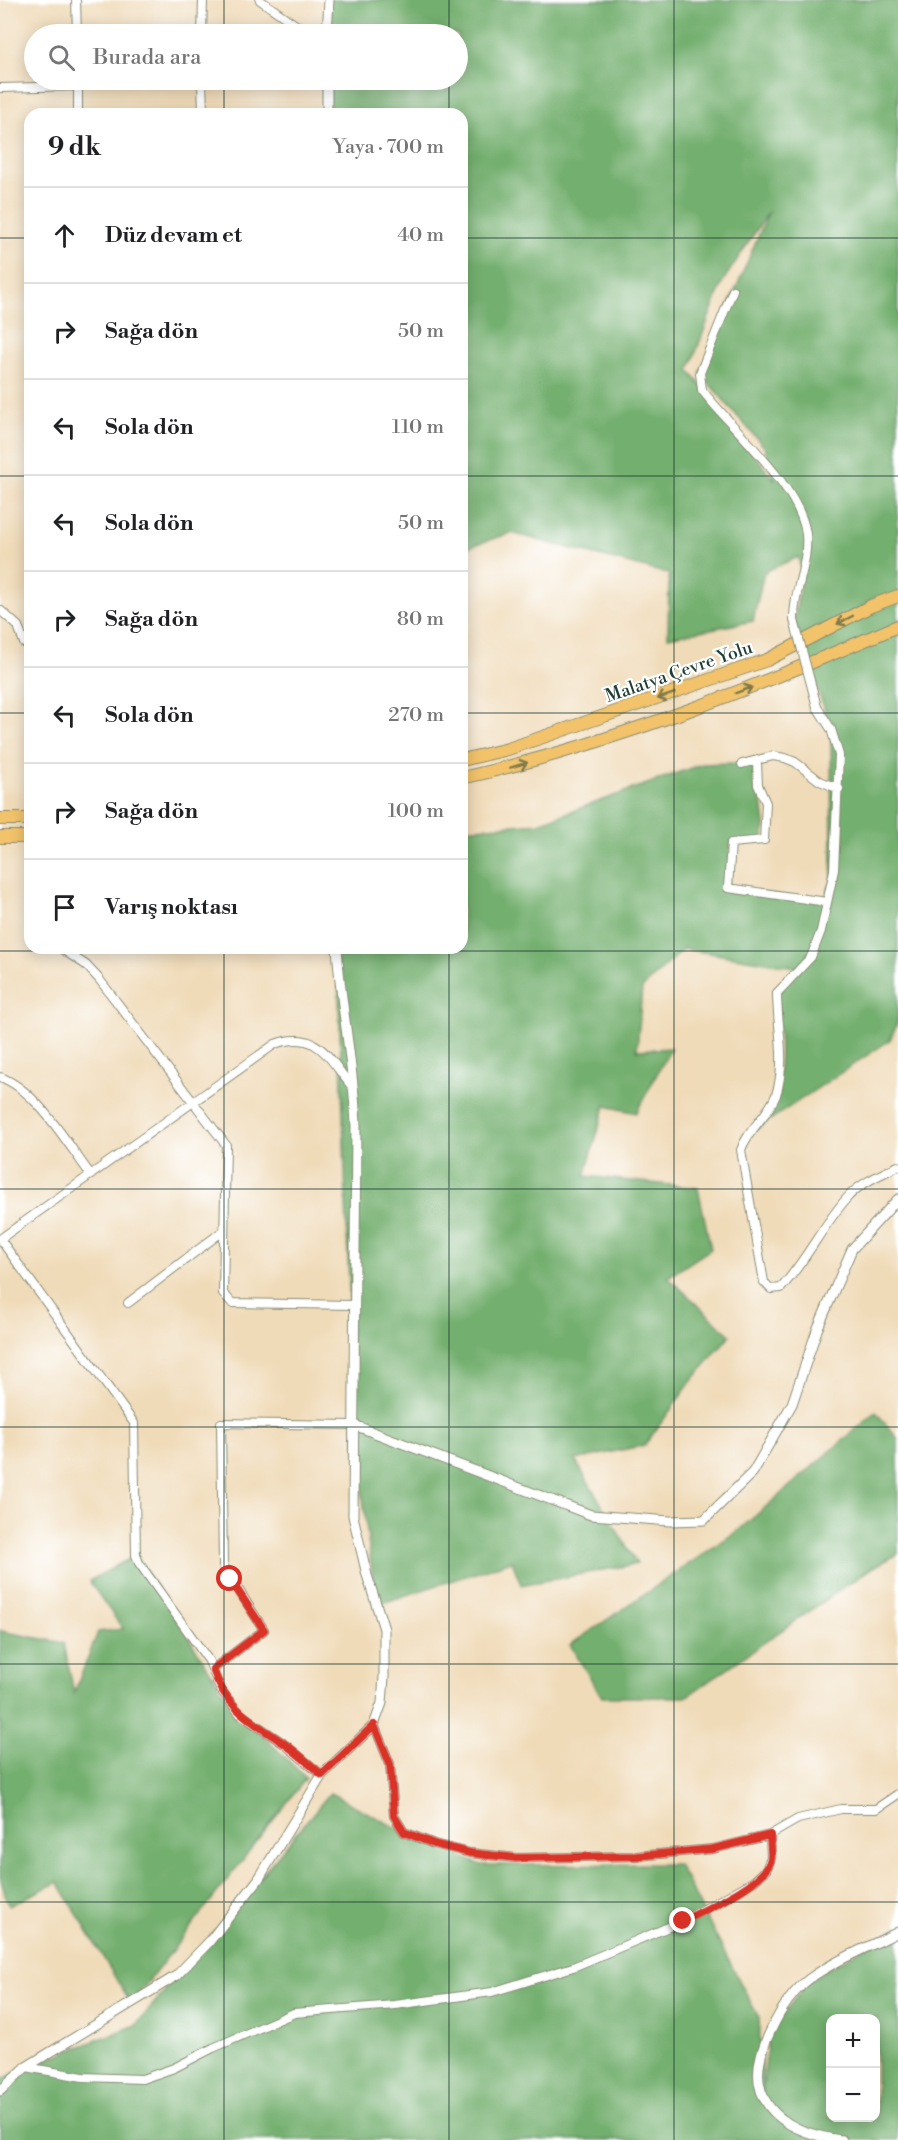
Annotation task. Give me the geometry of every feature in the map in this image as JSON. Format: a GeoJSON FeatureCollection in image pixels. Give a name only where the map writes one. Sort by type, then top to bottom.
{"type":"FeatureCollection","features":[{"type":"Feature","properties":{"kind":"highway","name":"Malatya Çevre Yolu"},"geometry":{"type":"LineString","coordinates":[[468,759],[508,749],[767,660],[871,606],[898,596]]}},
{"type":"Feature","properties":{"kind":"highway","name":"Malatya Çevre Yolu"},"geometry":{"type":"LineString","coordinates":[[468,777],[649,726],[781,676],[898,626]]}},
{"type":"Feature","properties":{"kind":"highway"},"geometry":{"type":"LineString","coordinates":[[0,819],[24,819]]}},
{"type":"Feature","properties":{"kind":"highway"},"geometry":{"type":"LineString","coordinates":[[0,837],[24,837]]}},
{"type":"Feature","properties":{"kind":"street"},"geometry":{"type":"LineString","coordinates":[[76,0],[77,24]]}},
{"type":"Feature","properties":{"kind":"street"},"geometry":{"type":"LineString","coordinates":[[202,24],[203,0]]}},
{"type":"Feature","properties":{"kind":"street"},"geometry":{"type":"LineString","coordinates":[[260,0],[295,24]]}},
{"type":"Feature","properties":{"kind":"street"},"geometry":{"type":"LineString","coordinates":[[327,24],[328,0]]}},
{"type":"Feature","properties":{"kind":"street"},"geometry":{"type":"LineString","coordinates":[[0,88],[24,86]]}},
{"type":"Feature","properties":{"kind":"street"},"geometry":{"type":"LineString","coordinates":[[78,90],[78,108]]}},
{"type":"Feature","properties":{"kind":"street"},"geometry":{"type":"LineString","coordinates":[[202,90],[203,108]]}},
{"type":"Feature","properties":{"kind":"street"},"geometry":{"type":"LineString","coordinates":[[327,90],[327,108]]}},
{"type":"Feature","properties":{"kind":"street"},"geometry":{"type":"LineString","coordinates":[[733,290],[700,373],[702,390],[787,490],[800,513],[806,533],[806,554],[793,606],[794,620],[817,707],[831,729],[839,755],[834,870],[821,931],[811,957],[777,993],[782,1030],[781,1073],[776,1095],[767,1114],[744,1142],[741,1150],[764,1282],[771,1289],[781,1288],[794,1274],[847,1197],[868,1181],[898,1166]]}},
{"type":"Feature","properties":{"kind":"street"},"geometry":{"type":"LineString","coordinates":[[0,610],[18,626],[24,643]]}},
{"type":"Feature","properties":{"kind":"street"},"geometry":{"type":"LineString","coordinates":[[742,764],[773,756],[785,758],[795,762],[820,782],[839,789]]}},
{"type":"Feature","properties":{"kind":"street"},"geometry":{"type":"LineString","coordinates":[[756,762],[758,785],[766,803],[764,840],[731,843],[728,888],[827,902]]}},
{"type":"Feature","properties":{"kind":"street"},"geometry":{"type":"LineString","coordinates":[[69,954],[86,965],[99,979],[226,1145],[228,1153],[223,1231],[223,1293],[232,1303],[354,1305]]}},
{"type":"Feature","properties":{"kind":"street"},"geometry":{"type":"LineString","coordinates":[[2,2088],[26,2067],[176,1976],[209,1942],[258,1880],[322,1775],[374,1725],[382,1703],[384,1629],[367,1575],[353,1516],[355,1090],[342,1013],[337,954]]}},
{"type":"Feature","properties":{"kind":"street"},"geometry":{"type":"LineString","coordinates":[[322,1775],[283,1743],[240,1714],[220,1689],[213,1669],[145,1573],[136,1554],[134,1423],[0,1239],[275,1044],[300,1038],[316,1044],[355,1090]]}},
{"type":"Feature","properties":{"kind":"street"},"geometry":{"type":"LineString","coordinates":[[0,1077],[18,1085],[31,1096],[92,1175]]}},
{"type":"Feature","properties":{"kind":"street"},"geometry":{"type":"LineString","coordinates":[[213,1669],[264,1630],[223,1565],[221,1423],[354,1425],[591,1515],[670,1521],[704,1521],[753,1472],[792,1404],[817,1330],[852,1250],[898,1199]]}},
{"type":"Feature","properties":{"kind":"street"},"geometry":{"type":"LineString","coordinates":[[128,1303],[223,1231]]}},
{"type":"Feature","properties":{"kind":"street"},"geometry":{"type":"LineString","coordinates":[[374,1725],[390,1764],[394,1816],[404,1832],[434,1844],[470,1853],[516,1858],[637,1856],[713,1849],[770,1835],[798,1819],[841,1809],[876,1809],[898,1794]]}},
{"type":"Feature","properties":{"kind":"street"},"geometry":{"type":"LineString","coordinates":[[26,2067],[83,2077],[142,2079],[174,2068],[213,2048],[294,2013],[394,2005],[492,1992],[573,1967],[683,1921],[754,1881],[766,1870],[771,1858],[770,1835]]}},
{"type":"Feature","properties":{"kind":"street"},"geometry":{"type":"LineString","coordinates":[[842,2140],[813,2136],[785,2123],[763,2099],[757,2073],[763,2045],[781,2008],[809,1980],[898,1932]]}},
{"type":"Feature","properties":{"kind":"green space"},"geometry":{"type":"Polygon","coordinates":[[[329,0],[898,0],[898,1021],[890,1040],[752,1132],[772,1099],[777,1082],[780,1049],[777,993],[792,977],[796,967],[684,949],[642,988],[637,1050],[671,1048],[636,1113],[605,1106],[585,1176],[698,1188],[711,1249],[668,1277],[730,1335],[690,1383],[645,1445],[575,1460],[637,1564],[521,1585],[512,1561],[376,1605],[354,1425],[337,954],[468,954],[468,829],[539,823],[702,764],[757,762],[765,824],[764,840],[731,843],[728,888],[823,902],[832,880],[831,729],[794,620],[802,574],[798,557],[764,572],[753,621],[668,637],[669,574],[511,533],[468,547],[468,108],[329,108],[329,90],[468,90],[468,24],[329,24],[329,0]],[[769,211],[723,281],[689,370],[775,481],[765,448],[700,373],[769,211]]]}},
{"type":"Feature","properties":{"kind":"green space"},"geometry":{"type":"Polygon","coordinates":[[[876,1412],[898,1439],[898,1554],[870,1569],[686,1697],[602,1697],[570,1645],[740,1529],[876,1412]]]}},
{"type":"Feature","properties":{"kind":"green space"},"geometry":{"type":"Polygon","coordinates":[[[136,1555],[231,1704],[306,1778],[131,2004],[58,1882],[9,1906],[0,1878],[0,1631],[64,1643],[74,1693],[98,1632],[123,1629],[89,1581],[136,1555]]]}},
{"type":"Feature","properties":{"kind":"green space"},"geometry":{"type":"Polygon","coordinates":[[[330,1793],[404,1832],[481,1865],[678,1864],[759,2018],[763,2092],[768,2034],[809,1980],[898,1927],[898,2140],[0,2140],[0,2081],[26,2067],[136,2025],[330,1793]]]}},
{"type":"Feature","properties":{"kind":"route"},"geometry":{"type":"LineString","coordinates":[[230,1579],[264,1630],[258,1637],[213,1669],[220,1689],[240,1714],[283,1743],[322,1775],[374,1725],[390,1764],[394,1816],[404,1832],[434,1844],[470,1853],[516,1858],[637,1856],[687,1852],[713,1849],[770,1835],[771,1858],[766,1870],[754,1881],[683,1921]]}}]}
